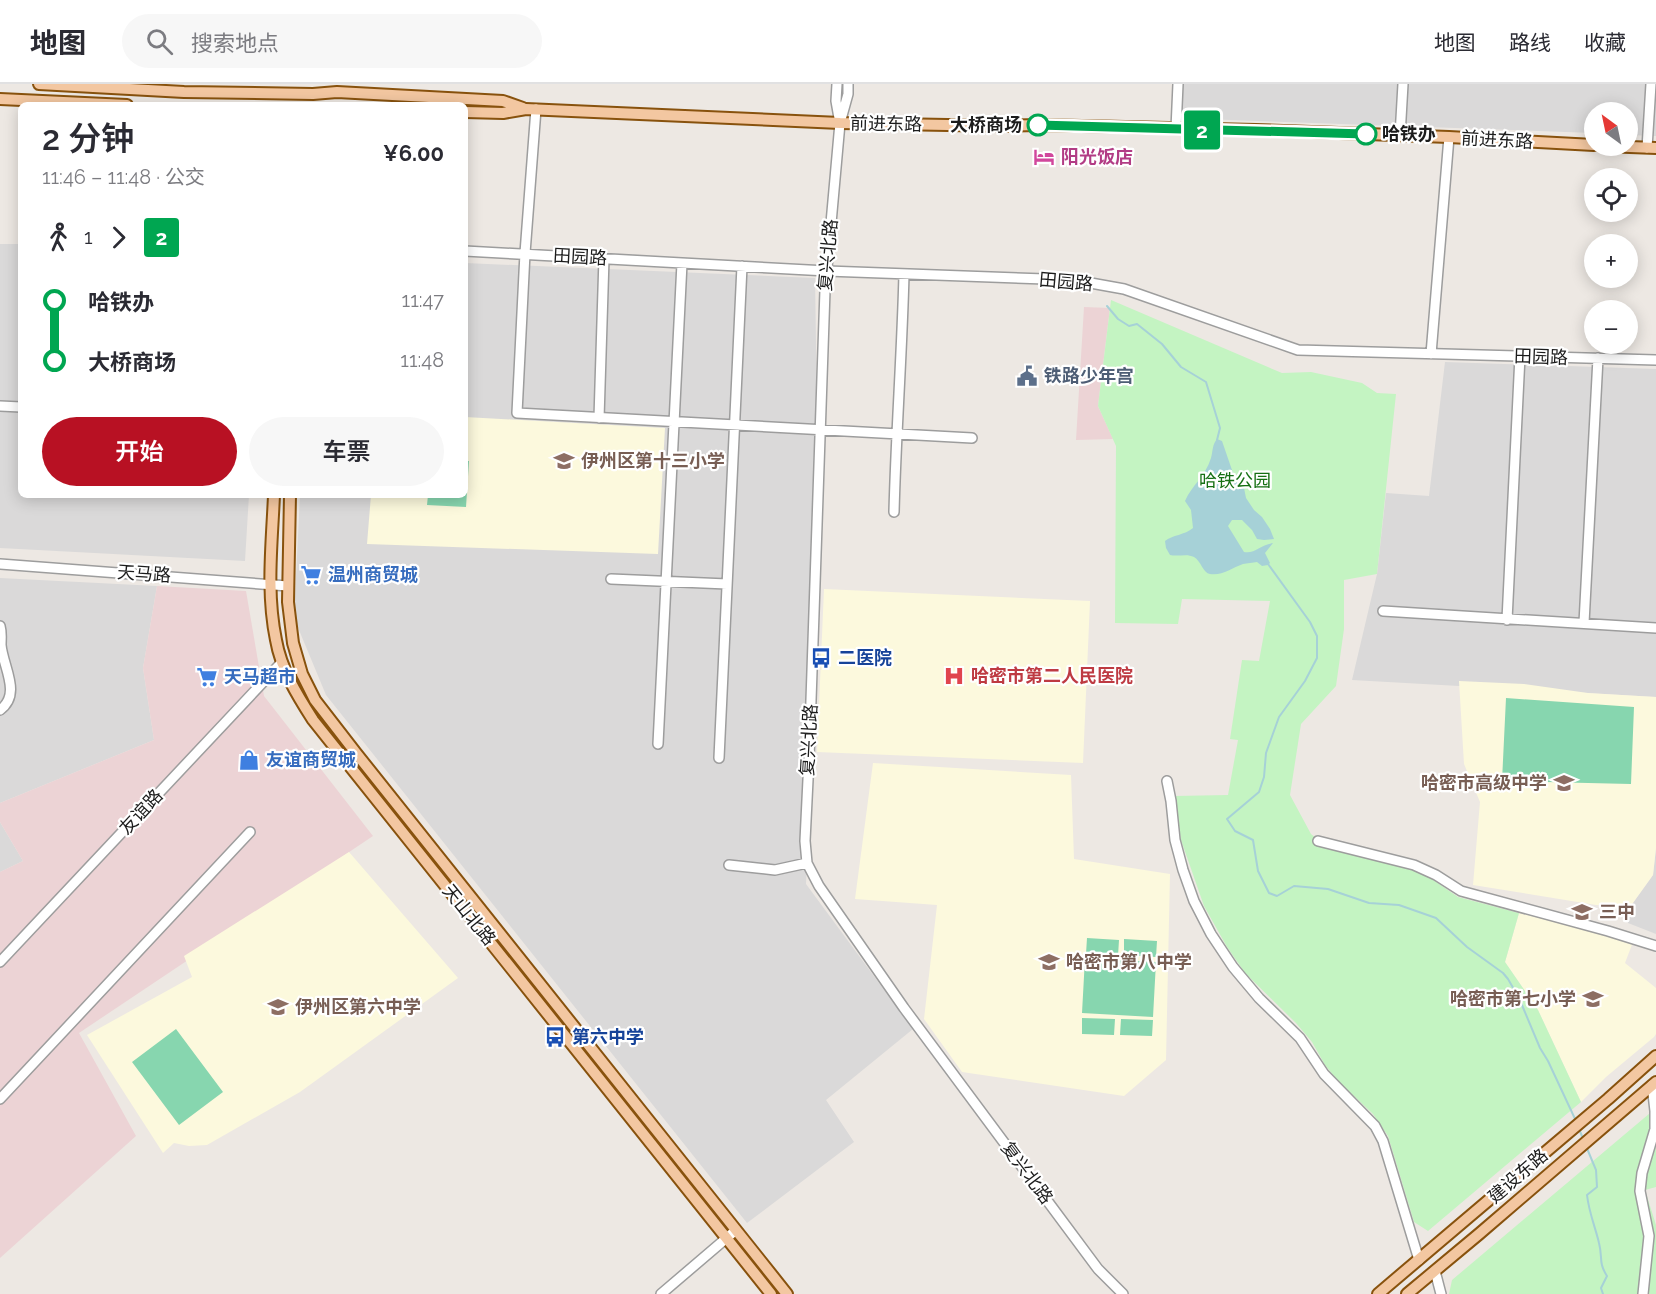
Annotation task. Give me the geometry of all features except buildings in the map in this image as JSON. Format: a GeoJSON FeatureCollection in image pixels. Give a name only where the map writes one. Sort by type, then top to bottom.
{"type":"FeatureCollection","features":[{"type":"Feature","properties":{"kind":"main road"},"geometry":{"type":"LineString","coordinates":[[39,84],[184,92],[297,93],[313,99],[337,92],[503,101],[531,109]]}},
{"type":"Feature","properties":{"kind":"main road"},"geometry":{"type":"LineString","coordinates":[[296,102],[297,93]]}},
{"type":"Feature","properties":{"kind":"main road"},"geometry":{"type":"LineString","coordinates":[[0,99],[64,102]]}},
{"type":"Feature","properties":{"kind":"main road","name":"前进东路"},"geometry":{"type":"LineString","coordinates":[[468,112],[502,113],[531,109],[840,123],[1256,130],[1584,144]]}},
{"type":"Feature","properties":{"kind":"main road","name":"天山北路"},"geometry":{"type":"LineString","coordinates":[[274,498],[271,584],[273,618],[282,663],[293,688],[313,720],[771,1294]]}},
{"type":"Feature","properties":{"kind":"main road"},"geometry":{"type":"LineString","coordinates":[[290,498],[288,602],[293,643],[302,674],[315,700],[788,1294]]}},
{"type":"Feature","properties":{"kind":"main road","name":"建设东路"},"geometry":{"type":"LineString","coordinates":[[1378,1294],[1656,1056]]}},
{"type":"Feature","properties":{"kind":"main road","name":"建设东路"},"geometry":{"type":"LineString","coordinates":[[1407,1294],[1654,1084]]}},
{"type":"Feature","properties":{"kind":"street"},"geometry":{"type":"LineString","coordinates":[[837,84],[836,101],[840,123]]}},
{"type":"Feature","properties":{"kind":"street","name":"复兴北路"},"geometry":{"type":"LineString","coordinates":[[848,84],[848,94],[840,123],[825,290],[805,812],[807,862],[819,886],[904,1008],[1098,1269],[1123,1294]]}},
{"type":"Feature","properties":{"kind":"street"},"geometry":{"type":"LineString","coordinates":[[1176,129],[1178,84]]}},
{"type":"Feature","properties":{"kind":"street"},"geometry":{"type":"LineString","coordinates":[[1400,136],[1403,84]]}},
{"type":"Feature","properties":{"kind":"street"},"geometry":{"type":"LineString","coordinates":[[1651,84],[1651,148]]}},
{"type":"Feature","properties":{"kind":"street"},"geometry":{"type":"LineString","coordinates":[[531,109],[516,413],[972,438]]}},
{"type":"Feature","properties":{"kind":"street"},"geometry":{"type":"LineString","coordinates":[[1431,354],[1449,137]]}},
{"type":"Feature","properties":{"kind":"street","name":"田园路"},"geometry":{"type":"LineString","coordinates":[[468,251],[827,271],[1087,282],[1124,289],[1298,350],[1656,360]]}},
{"type":"Feature","properties":{"kind":"street"},"geometry":{"type":"LineString","coordinates":[[599,418],[604,258]]}},
{"type":"Feature","properties":{"kind":"street"},"geometry":{"type":"LineString","coordinates":[[658,744],[682,263]]}},
{"type":"Feature","properties":{"kind":"street"},"geometry":{"type":"LineString","coordinates":[[719,758],[742,266]]}},
{"type":"Feature","properties":{"kind":"street"},"geometry":{"type":"LineString","coordinates":[[894,512],[904,274]]}},
{"type":"Feature","properties":{"kind":"street"},"geometry":{"type":"LineString","coordinates":[[1507,620],[1520,356]]}},
{"type":"Feature","properties":{"kind":"street"},"geometry":{"type":"LineString","coordinates":[[1584,623],[1598,358]]}},
{"type":"Feature","properties":{"kind":"street"},"geometry":{"type":"LineString","coordinates":[[0,406],[18,407]]}},
{"type":"Feature","properties":{"kind":"street","name":"天马路"},"geometry":{"type":"LineString","coordinates":[[0,564],[288,586]]}},
{"type":"Feature","properties":{"kind":"street"},"geometry":{"type":"LineString","coordinates":[[611,579],[727,584]]}},
{"type":"Feature","properties":{"kind":"street"},"geometry":{"type":"LineString","coordinates":[[1383,612],[1656,628]]}},
{"type":"Feature","properties":{"kind":"street"},"geometry":{"type":"LineString","coordinates":[[0,626],[1,646],[11,692],[9,700],[0,710]]}},
{"type":"Feature","properties":{"kind":"street","name":"友谊路"},"geometry":{"type":"LineString","coordinates":[[0,962],[282,663]]}},
{"type":"Feature","properties":{"kind":"street"},"geometry":{"type":"LineString","coordinates":[[1167,781],[1175,840],[1183,870],[1194,901],[1207,926],[1233,967],[1258,998],[1300,1038],[1324,1074],[1374,1126],[1383,1141],[1419,1260]]}},
{"type":"Feature","properties":{"kind":"street"},"geometry":{"type":"LineString","coordinates":[[0,1099],[250,832]]}},
{"type":"Feature","properties":{"kind":"street"},"geometry":{"type":"LineString","coordinates":[[1318,842],[1414,865],[1436,875],[1461,891],[1656,946]]}},
{"type":"Feature","properties":{"kind":"street"},"geometry":{"type":"LineString","coordinates":[[729,864],[775,870],[807,862]]}},
{"type":"Feature","properties":{"kind":"street"},"geometry":{"type":"LineString","coordinates":[[1643,1294],[1649,1236],[1640,1191],[1642,1173],[1655,1129],[1654,1084]]}},
{"type":"Feature","properties":{"kind":"street"},"geometry":{"type":"LineString","coordinates":[[661,1294],[736,1230]]}},
{"type":"Feature","properties":{"kind":"street"},"geometry":{"type":"LineString","coordinates":[[1435,1271],[1441,1294]]}},
{"type":"Feature","properties":{"kind":"shaded area"},"geometry":{"type":"Polygon","coordinates":[[[1176,84],[1656,84],[1656,136],[1638,135],[1638,102],[1584,102],[1584,133],[1175,118],[1176,84]]]}},
{"type":"Feature","properties":{"kind":"shaded area"},"geometry":{"type":"Polygon","coordinates":[[[0,244],[18,244],[18,498],[249,498],[245,561],[0,548],[0,244]]]}},
{"type":"Feature","properties":{"kind":"shaded area"},"geometry":{"type":"Polygon","coordinates":[[[468,263],[815,278],[820,600],[806,884],[913,1029],[826,1100],[854,1142],[747,1223],[326,695],[294,618],[300,498],[468,498],[468,263]]]}},
{"type":"Feature","properties":{"kind":"shaded area"},"geometry":{"type":"Polygon","coordinates":[[[1084,307],[1110,308],[1098,406],[1113,439],[1076,440],[1084,307]]]}},
{"type":"Feature","properties":{"kind":"shaded area"},"geometry":{"type":"Polygon","coordinates":[[[1445,362],[1656,369],[1656,697],[1352,680],[1377,574],[1386,493],[1429,496],[1445,362]]]}},
{"type":"Feature","properties":{"kind":"shaded area","name":"伊州区第十三小学"},"geometry":{"type":"Polygon","coordinates":[[[468,417],[665,428],[658,554],[367,544],[371,498],[468,498],[468,417]]]}},
{"type":"Feature","properties":{"kind":"shaded area"},"geometry":{"type":"Polygon","coordinates":[[[0,578],[157,586],[143,668],[154,740],[0,803],[0,578]]]}},
{"type":"Feature","properties":{"kind":"shaded area","name":"友谊商贸城"},"geometry":{"type":"Polygon","coordinates":[[[157,586],[246,591],[264,696],[373,836],[79,1033],[136,1136],[0,1258],[0,872],[23,861],[0,822],[0,803],[154,740],[143,668],[157,586]]]}},
{"type":"Feature","properties":{"kind":"shaded area","name":"哈密市第二人民医院"},"geometry":{"type":"Polygon","coordinates":[[[824,589],[1090,601],[1083,763],[817,752],[824,589]]]}},
{"type":"Feature","properties":{"kind":"shaded area","name":"哈密市高级中学"},"geometry":{"type":"Polygon","coordinates":[[[1459,681],[1524,684],[1588,693],[1656,697],[1656,848],[1653,875],[1630,907],[1596,905],[1473,885],[1480,802],[1464,764],[1459,681]]]}},
{"type":"Feature","properties":{"kind":"shaded area","name":"哈密市第八中学"},"geometry":{"type":"Polygon","coordinates":[[[873,763],[1071,775],[1074,859],[1170,874],[1166,1060],[1124,1096],[962,1072],[924,1019],[937,905],[855,899],[873,763]]]}},
{"type":"Feature","properties":{"kind":"shaded area"},"geometry":{"type":"Polygon","coordinates":[[[0,822],[23,861],[0,872],[0,822]]]}},
{"type":"Feature","properties":{"kind":"shaded area"},"geometry":{"type":"Polygon","coordinates":[[[1656,848],[1656,934],[1628,923],[1630,907],[1653,875],[1656,848]]]}},
{"type":"Feature","properties":{"kind":"shaded area","name":"伊州区第六中学"},"geometry":{"type":"Polygon","coordinates":[[[349,852],[458,978],[300,1092],[207,1145],[189,1146],[174,1143],[163,1153],[87,1035],[192,977],[184,956],[349,852]]]}},
{"type":"Feature","properties":{"kind":"shaded area","name":"哈密市第七小学"},"geometry":{"type":"Polygon","coordinates":[[[1519,913],[1633,942],[1625,963],[1656,988],[1656,1034],[1581,1102],[1538,1010],[1505,962],[1519,913]]]}},
{"type":"Feature","properties":{"kind":"green space","name":"哈铁公园"},"geometry":{"type":"Polygon","coordinates":[[[1111,300],[1282,373],[1311,372],[1362,383],[1377,393],[1396,394],[1377,574],[1344,580],[1344,629],[1336,686],[1301,724],[1290,795],[1311,834],[1328,848],[1413,870],[1429,877],[1458,897],[1519,913],[1505,962],[1538,1010],[1581,1102],[1428,1231],[1414,1222],[1388,1136],[1373,1114],[1337,1080],[1312,1042],[1245,973],[1227,947],[1204,906],[1181,840],[1174,796],[1228,795],[1238,740],[1230,739],[1242,660],[1259,661],[1270,601],[1182,599],[1178,624],[1115,623],[1116,446],[1098,406],[1111,300]]]}},
{"type":"Feature","properties":{"kind":"green space"},"geometry":{"type":"Polygon","coordinates":[[[428,498],[467,498],[466,507],[427,505],[428,498]]]}},
{"type":"Feature","properties":{"kind":"green space"},"geometry":{"type":"Polygon","coordinates":[[[1506,698],[1634,707],[1631,784],[1502,781],[1506,698]]]}},
{"type":"Feature","properties":{"kind":"green space"},"geometry":{"type":"Polygon","coordinates":[[[1087,938],[1119,940],[1118,956],[1086,954],[1087,938]]]}},
{"type":"Feature","properties":{"kind":"green space"},"geometry":{"type":"Polygon","coordinates":[[[1124,939],[1157,941],[1156,957],[1124,955],[1124,939]]]}},
{"type":"Feature","properties":{"kind":"green space"},"geometry":{"type":"Polygon","coordinates":[[[1085,958],[1156,962],[1153,1017],[1082,1013],[1085,958]]]}},
{"type":"Feature","properties":{"kind":"green space"},"geometry":{"type":"Polygon","coordinates":[[[1082,1018],[1115,1019],[1114,1035],[1082,1034],[1082,1018]]]}},
{"type":"Feature","properties":{"kind":"green space"},"geometry":{"type":"Polygon","coordinates":[[[1121,1019],[1153,1020],[1152,1036],[1120,1035],[1121,1019]]]}},
{"type":"Feature","properties":{"kind":"green space"},"geometry":{"type":"Polygon","coordinates":[[[176,1029],[223,1092],[179,1125],[132,1062],[176,1029]]]}},
{"type":"Feature","properties":{"kind":"green space"},"geometry":{"type":"Polygon","coordinates":[[[1656,1108],[1656,1187],[1645,1190],[1656,1225],[1656,1294],[1449,1294],[1452,1280],[1656,1108]]]}},
{"type":"Feature","properties":{"kind":"water"},"geometry":{"type":"Polygon","coordinates":[[[1217,439],[1222,441],[1233,473],[1244,488],[1246,498],[1262,517],[1274,539],[1257,539],[1242,520],[1232,520],[1228,526],[1244,552],[1251,552],[1273,543],[1265,553],[1270,563],[1268,565],[1262,566],[1257,562],[1223,573],[1210,574],[1194,557],[1170,555],[1166,548],[1165,541],[1193,528],[1191,510],[1185,501],[1208,465],[1217,439]]]}},
{"type":"Feature","properties":{"kind":"waterway"},"geometry":{"type":"LineString","coordinates":[[1107,306],[1118,319],[1129,326],[1137,324],[1162,344],[1181,367],[1206,382],[1220,428],[1217,440]]}},
{"type":"Feature","properties":{"kind":"waterway"},"geometry":{"type":"LineString","coordinates":[[1268,564],[1310,622],[1317,636],[1317,658],[1305,681],[1279,717],[1266,753],[1264,777],[1259,792],[1227,819],[1235,831],[1253,840],[1258,871],[1269,893],[1277,896],[1294,886],[1328,889],[1369,903],[1399,905],[1436,918],[1467,947],[1503,973],[1519,998],[1540,1048],[1576,1121]]}},
{"type":"Feature","properties":{"kind":"waterway"},"geometry":{"type":"LineString","coordinates":[[1579,1129],[1584,1141]]}},
{"type":"Feature","properties":{"kind":"waterway"},"geometry":{"type":"LineString","coordinates":[[1586,1146],[1596,1170],[1597,1187],[1587,1195],[1607,1276],[1601,1288],[1603,1294]]}},
{"type":"Feature","properties":{"kind":"bus line","name":"2"},"geometry":{"type":"LineString","coordinates":[[1038,125],[1366,134]]}},
{"type":"Feature","properties":{"kind":"place","name":"大桥商场"},"geometry":{"type":"Point","coordinates":[1038,125]}},
{"type":"Feature","properties":{"kind":"place","name":"哈铁办"},"geometry":{"type":"Point","coordinates":[1366,134]}},
{"type":"Feature","properties":{"kind":"place","name":"阳光饭店"},"geometry":{"type":"Point","coordinates":[1044,157]}},
{"type":"Feature","properties":{"kind":"place","name":"铁路少年宫"},"geometry":{"type":"Point","coordinates":[1027,376]}},
{"type":"Feature","properties":{"kind":"place","name":"伊州区第十三小学"},"geometry":{"type":"Point","coordinates":[564,461]}},
{"type":"Feature","properties":{"kind":"place","name":"温州商贸城"},"geometry":{"type":"Point","coordinates":[311,575]}},
{"type":"Feature","properties":{"kind":"place","name":"二医院"},"geometry":{"type":"Point","coordinates":[821,658]}},
{"type":"Feature","properties":{"kind":"place","name":"哈密市第二人民医院"},"geometry":{"type":"Point","coordinates":[954,676]}},
{"type":"Feature","properties":{"kind":"place","name":"天马超市"},"geometry":{"type":"Point","coordinates":[207,677]}},
{"type":"Feature","properties":{"kind":"place","name":"友谊商贸城"},"geometry":{"type":"Point","coordinates":[249,760]}},
{"type":"Feature","properties":{"kind":"place","name":"哈密市高级中学"},"geometry":{"type":"Point","coordinates":[1564,783]}},
{"type":"Feature","properties":{"kind":"place","name":"三中"},"geometry":{"type":"Point","coordinates":[1582,912]}},
{"type":"Feature","properties":{"kind":"place","name":"哈密市第八中学"},"geometry":{"type":"Point","coordinates":[1049,962]}},
{"type":"Feature","properties":{"kind":"place","name":"哈密市第七小学"},"geometry":{"type":"Point","coordinates":[1593,999]}},
{"type":"Feature","properties":{"kind":"place","name":"伊州区第六中学"},"geometry":{"type":"Point","coordinates":[278,1007]}},
{"type":"Feature","properties":{"kind":"place","name":"第六中学"},"geometry":{"type":"Point","coordinates":[555,1037]}}]}
